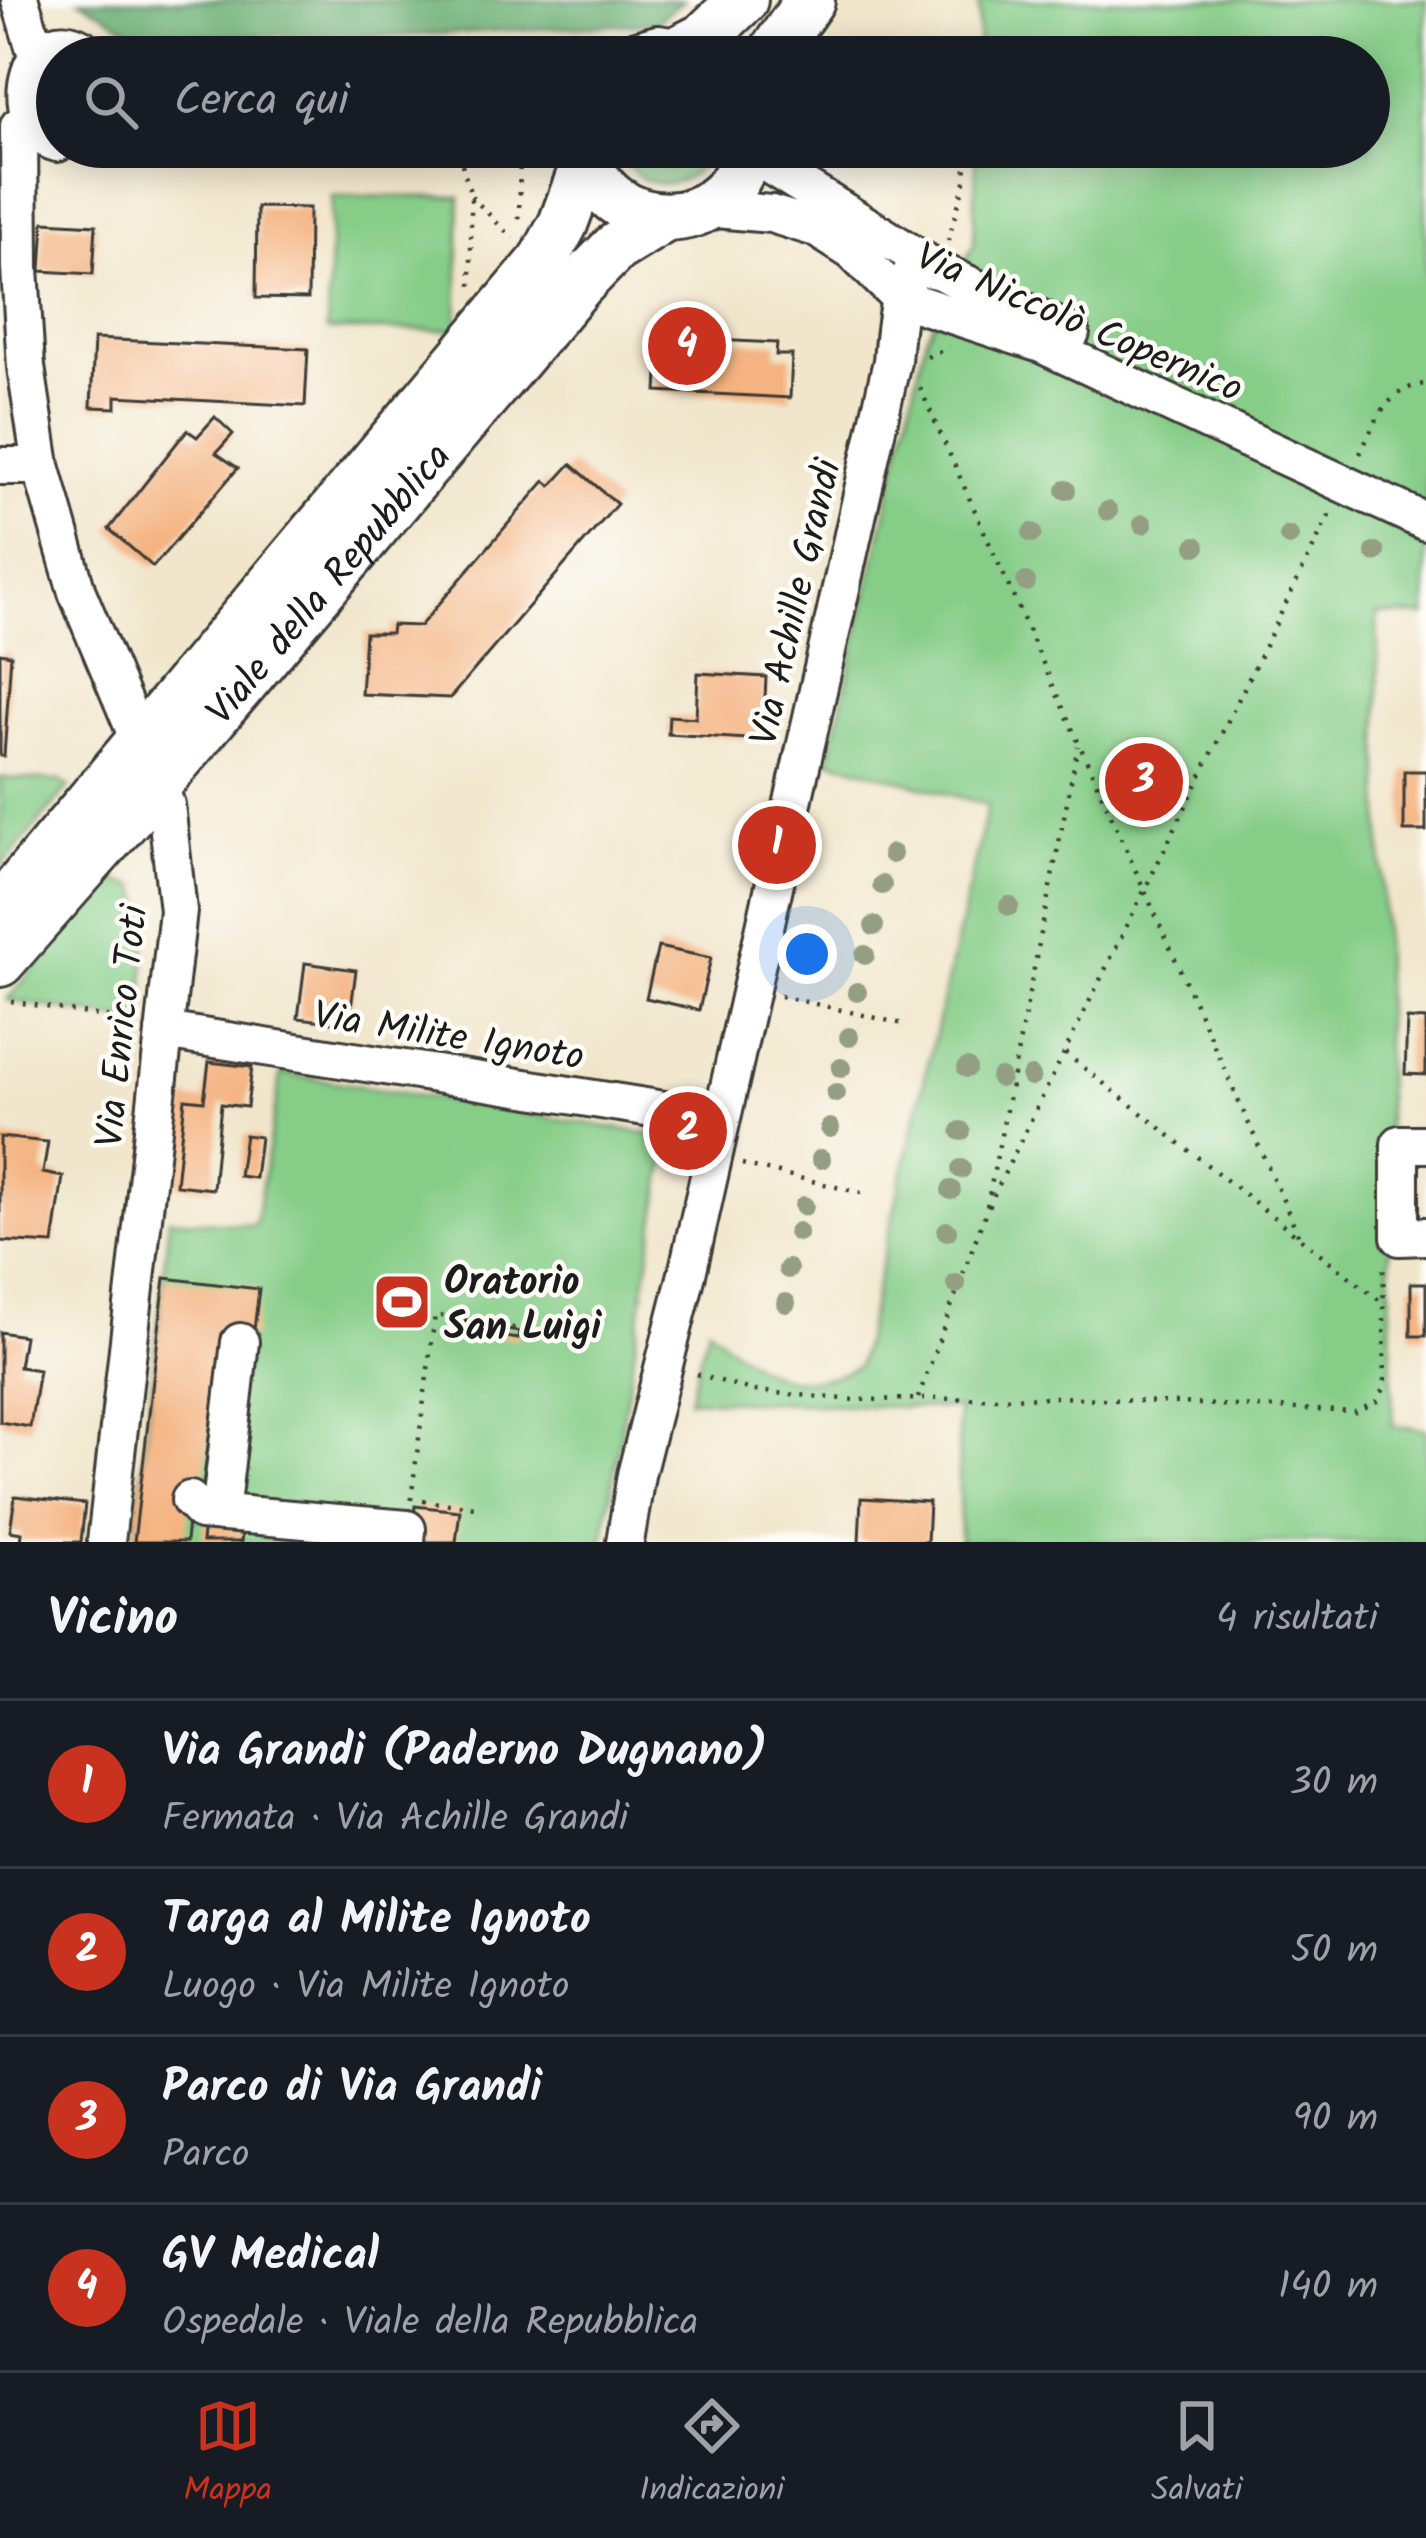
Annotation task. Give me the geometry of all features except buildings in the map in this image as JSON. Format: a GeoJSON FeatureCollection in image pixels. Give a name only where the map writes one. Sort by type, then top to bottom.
{"type":"FeatureCollection","features":[{"type":"Feature","properties":{"kind":"main road"},"geometry":{"type":"LineString","coordinates":[[706,36],[743,0]]}},
{"type":"Feature","properties":{"kind":"main road"},"geometry":{"type":"LineString","coordinates":[[785,36],[810,0]]}},
{"type":"Feature","properties":{"kind":"main road","name":"Viale della Repubblica"},"geometry":{"type":"LineString","coordinates":[[0,962],[149,763],[551,250],[572,168]]}},
{"type":"Feature","properties":{"kind":"main road"},"geometry":{"type":"LineString","coordinates":[[587,168],[622,206],[684,213]]}},
{"type":"Feature","properties":{"kind":"main road","name":"Viale della Repubblica"},"geometry":{"type":"LineString","coordinates":[[0,909],[149,763],[615,248],[724,194],[741,168]]}},
{"type":"Feature","properties":{"kind":"street","name":"Via Enrico Toti"},"geometry":{"type":"LineString","coordinates":[[20,0],[7,100],[22,181],[19,214],[26,367],[40,466],[77,592],[149,763],[171,834],[178,911],[106,1542]]}},
{"type":"Feature","properties":{"kind":"street"},"geometry":{"type":"LineString","coordinates":[[22,181],[36,160]]}},
{"type":"Feature","properties":{"kind":"street","name":"Via Niccolò Copernico"},"geometry":{"type":"LineString","coordinates":[[774,168],[940,271],[1349,475],[1426,522]]}},
{"type":"Feature","properties":{"kind":"street","name":"Via Niccolò Copernico"},"geometry":{"type":"LineString","coordinates":[[684,213],[771,214],[816,228],[852,251],[900,298],[1041,344],[1349,475],[1426,500]]}},
{"type":"Feature","properties":{"kind":"street"},"geometry":{"type":"LineString","coordinates":[[900,298],[912,272],[921,267],[940,271]]}},
{"type":"Feature","properties":{"kind":"street","name":"Via Achille Grandi"},"geometry":{"type":"LineString","coordinates":[[618,1538],[901,363],[900,298]]}},
{"type":"Feature","properties":{"kind":"street"},"geometry":{"type":"LineString","coordinates":[[0,466],[40,466]]}},
{"type":"Feature","properties":{"kind":"street","name":"Via Milite Ignoto"},"geometry":{"type":"LineString","coordinates":[[164,1031],[718,1135]]}},
{"type":"Feature","properties":{"kind":"street"},"geometry":{"type":"LineString","coordinates":[[1413,1237],[1400,1144],[1426,1144]]}},
{"type":"Feature","properties":{"kind":"street"},"geometry":{"type":"LineString","coordinates":[[240,1342],[205,1507],[408,1524]]}},
{"type":"Feature","properties":{"kind":"path"},"geometry":{"type":"LineString","coordinates":[[463,168],[471,196],[470,352]]}},
{"type":"Feature","properties":{"kind":"path"},"geometry":{"type":"LineString","coordinates":[[520,168],[519,226],[533,242],[551,250]]}},
{"type":"Feature","properties":{"kind":"path"},"geometry":{"type":"LineString","coordinates":[[901,363],[1299,1236]]}},
{"type":"Feature","properties":{"kind":"path"},"geometry":{"type":"LineString","coordinates":[[918,1398],[986,1211],[1349,475],[1395,394],[1426,384]]}},
{"type":"Feature","properties":{"kind":"path"},"geometry":{"type":"LineString","coordinates":[[986,1211],[1078,744]]}},
{"type":"Feature","properties":{"kind":"path"},"geometry":{"type":"LineString","coordinates":[[749,989],[903,1024]]}},
{"type":"Feature","properties":{"kind":"path"},"geometry":{"type":"LineString","coordinates":[[0,997],[164,1031]]}},
{"type":"Feature","properties":{"kind":"path"},"geometry":{"type":"LineString","coordinates":[[1064,1053],[1384,1304]]}},
{"type":"Feature","properties":{"kind":"path"},"geometry":{"type":"LineString","coordinates":[[718,1135],[741,1164],[865,1194]]}},
{"type":"Feature","properties":{"kind":"path"},"geometry":{"type":"LineString","coordinates":[[686,1370],[754,1391],[855,1400],[1061,1397],[1357,1412],[1377,1401],[1385,1387],[1383,1239],[1413,1237]]}},
{"type":"Feature","properties":{"kind":"path"},"geometry":{"type":"LineString","coordinates":[[476,1508],[408,1524],[435,1311],[520,1329]]}},
{"type":"Feature","properties":{"kind":"green space"},"geometry":{"type":"Polygon","coordinates":[[[80,0],[683,0],[656,23],[400,36],[139,35],[80,0]]]}},
{"type":"Feature","properties":{"kind":"green space"},"geometry":{"type":"Polygon","coordinates":[[[979,0],[1426,0],[1426,616],[1377,614],[1393,1426],[1426,1429],[1426,1542],[960,1542],[958,1409],[689,1399],[708,1327],[742,1356],[777,1375],[815,1380],[858,1366],[988,805],[829,760],[926,337],[974,244],[976,168],[1390,168],[1390,36],[978,36],[979,0]]]}},
{"type":"Feature","properties":{"kind":"green space"},"geometry":{"type":"Polygon","coordinates":[[[631,168],[699,168],[679,181],[665,183],[631,168]]]}},
{"type":"Feature","properties":{"kind":"green space"},"geometry":{"type":"Polygon","coordinates":[[[332,196],[460,197],[457,330],[327,330],[332,196]]]}},
{"type":"Feature","properties":{"kind":"green space"},"geometry":{"type":"Polygon","coordinates":[[[0,778],[60,781],[69,787],[0,868],[0,778]]]}},
{"type":"Feature","properties":{"kind":"green space"},"geometry":{"type":"Polygon","coordinates":[[[110,880],[136,886],[147,915],[142,1023],[7,1000],[110,880]]]}},
{"type":"Feature","properties":{"kind":"green space","name":"Oratorio San Luigi"},"geometry":{"type":"Polygon","coordinates":[[[281,1073],[669,1137],[603,1542],[134,1542],[169,1219],[255,1225],[281,1073]]]}},
{"type":"Feature","properties":{"kind":"place","name":"GV Medical"},"geometry":{"type":"Point","coordinates":[687,346]}},
{"type":"Feature","properties":{"kind":"place","name":"Parco di Via Grandi"},"geometry":{"type":"Point","coordinates":[1144,782]}},
{"type":"Feature","properties":{"kind":"place","name":"Via Grandi (Paderno Dugnano)"},"geometry":{"type":"Point","coordinates":[777,845]}},
{"type":"Feature","properties":{"kind":"place","name":"Targa al Milite Ignoto"},"geometry":{"type":"Point","coordinates":[688,1131]}},
{"type":"Feature","properties":{"kind":"place","name":"Oratorio San Luigi"},"geometry":{"type":"Point","coordinates":[402,1302]}}]}
